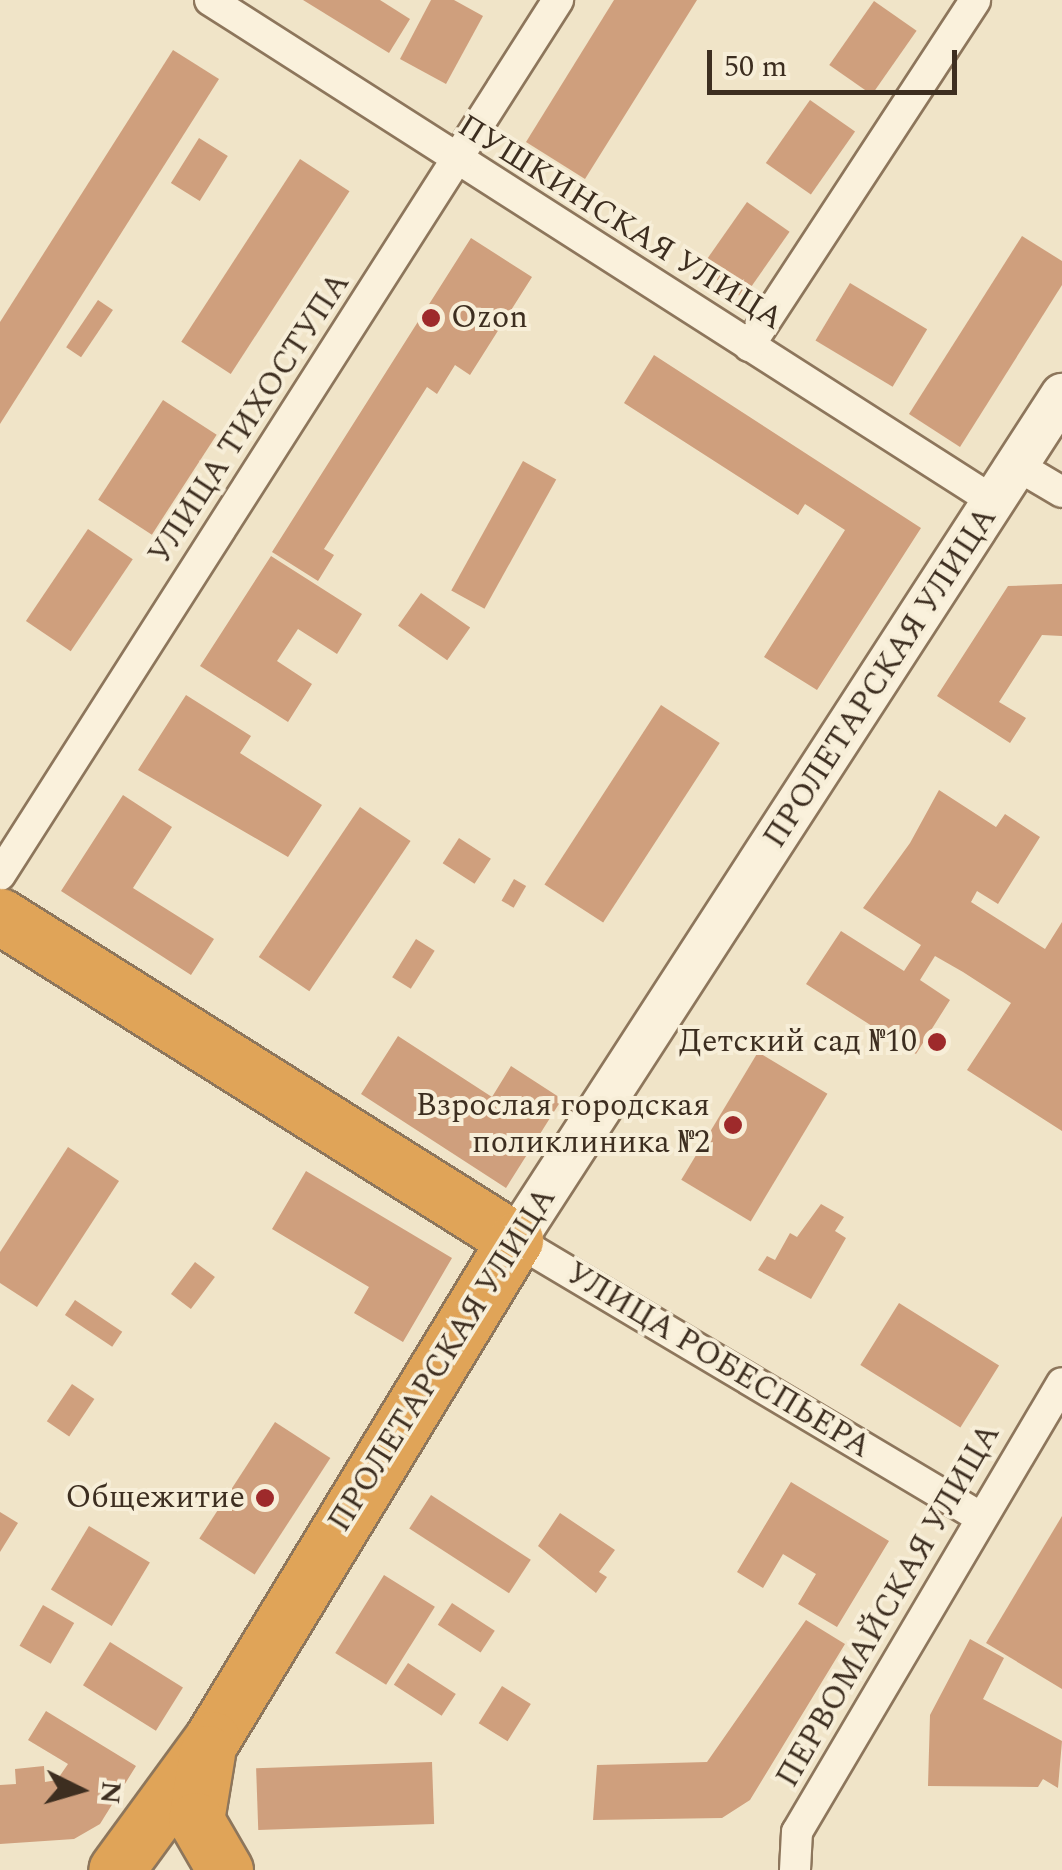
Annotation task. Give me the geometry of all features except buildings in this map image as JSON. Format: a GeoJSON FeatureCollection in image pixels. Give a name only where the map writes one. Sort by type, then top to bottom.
{"type":"FeatureCollection","features":[{"type":"Feature","properties":{"kind":"highway","name":"УЛИЦА РОБЕСПЬЕРА"},"geometry":{"type":"LineString","coordinates":[[0,916],[515,1240]]}},
{"type":"Feature","properties":{"kind":"highway","name":"ПРОЛЕТАРСКАЯ УЛИЦА"},"geometry":{"type":"LineString","coordinates":[[116,1870],[212,1738],[515,1240]]}},
{"type":"Feature","properties":{"kind":"highway"},"geometry":{"type":"LineString","coordinates":[[212,1738],[196,1820],[225,1870]]}},
{"type":"Feature","properties":{"kind":"street","name":"ПУШКИНСКАЯ УЛИЦА"},"geometry":{"type":"LineString","coordinates":[[210,0],[995,502]]}},
{"type":"Feature","properties":{"kind":"street","name":"УЛИЦА ТИХОСТУПА"},"geometry":{"type":"LineString","coordinates":[[0,875],[558,0]]}},
{"type":"Feature","properties":{"kind":"street"},"geometry":{"type":"LineString","coordinates":[[749,346],[975,0]]}},
{"type":"Feature","properties":{"kind":"street","name":"ПРОЛЕТАРСКАЯ УЛИЦА"},"geometry":{"type":"LineString","coordinates":[[515,1240],[1062,395]]}},
{"type":"Feature","properties":{"kind":"street"},"geometry":{"type":"LineString","coordinates":[[1018,466],[1062,492]]}},
{"type":"Feature","properties":{"kind":"street","name":"УЛИЦА РОБЕСПЬЕРА"},"geometry":{"type":"LineString","coordinates":[[515,1240],[980,1517]]}},
{"type":"Feature","properties":{"kind":"street","name":"ПЕРВОМАЙСКАЯ УЛИЦА"},"geometry":{"type":"LineString","coordinates":[[795,1870],[797,1832],[1062,1383]]}},
{"type":"Feature","properties":{"kind":"place","name":"Ozon"},"geometry":{"type":"Point","coordinates":[431,318]}},
{"type":"Feature","properties":{"kind":"place","name":"Детский сад №10"},"geometry":{"type":"Point","coordinates":[937,1042]}},
{"type":"Feature","properties":{"kind":"place","name":"Взрослая городская поликлиника №2"},"geometry":{"type":"Point","coordinates":[733,1125]}},
{"type":"Feature","properties":{"kind":"place","name":"Общежитие"},"geometry":{"type":"Point","coordinates":[265,1498]}}]}
